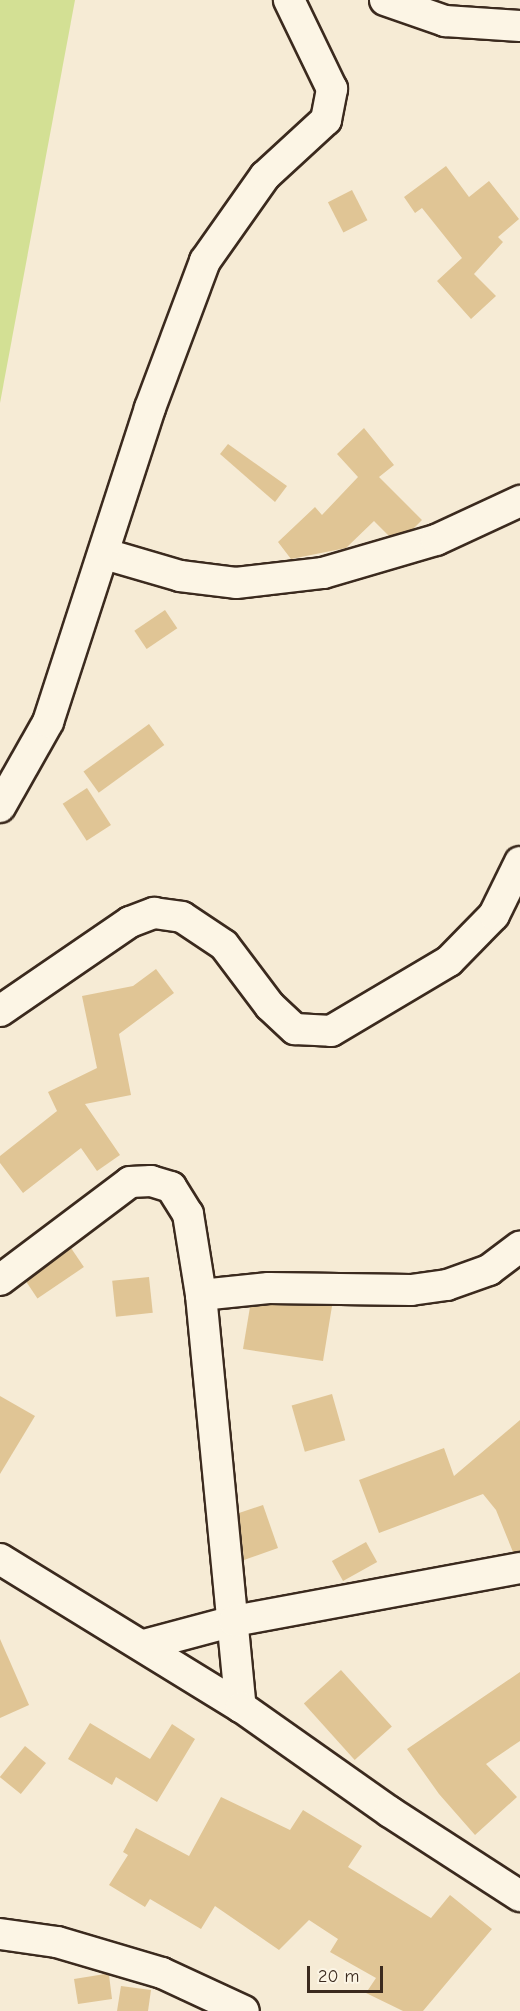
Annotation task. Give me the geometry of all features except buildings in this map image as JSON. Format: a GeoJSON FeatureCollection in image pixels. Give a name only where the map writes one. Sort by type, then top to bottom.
{"type":"FeatureCollection","features":[{"type":"Feature","properties":{"kind":"street"},"geometry":{"type":"LineString","coordinates":[[385,0],[445,21],[520,26]]}},
{"type":"Feature","properties":{"kind":"street"},"geometry":{"type":"LineString","coordinates":[[0,807],[48,722],[105,554],[150,408],[205,261],[265,176],[326,120],[332,89],[292,2]]}},
{"type":"Feature","properties":{"kind":"street"},"geometry":{"type":"LineString","coordinates":[[105,554],[180,576],[236,582],[323,573],[436,540],[520,501]]}},
{"type":"Feature","properties":{"kind":"street"},"geometry":{"type":"LineString","coordinates":[[0,1011],[130,922],[154,913],[182,917],[224,945],[270,1006],[295,1029],[331,1031],[450,961],[494,915],[520,862]]}},
{"type":"Feature","properties":{"kind":"street"},"geometry":{"type":"LineString","coordinates":[[0,1280],[130,1182],[151,1181],[171,1187],[188,1214],[201,1295],[241,1707]]}},
{"type":"Feature","properties":{"kind":"street"},"geometry":{"type":"LineString","coordinates":[[201,1295],[269,1288],[411,1290],[447,1285],[489,1270],[520,1247]]}},
{"type":"Feature","properties":{"kind":"street"},"geometry":{"type":"LineString","coordinates":[[0,1559],[144,1645],[241,1707],[390,1812],[520,1896]]}},
{"type":"Feature","properties":{"kind":"street"},"geometry":{"type":"LineString","coordinates":[[144,1645],[234,1621],[520,1568]]}},
{"type":"Feature","properties":{"kind":"street"},"geometry":{"type":"LineString","coordinates":[[0,1934],[57,1942],[162,1973],[244,2011]]}},
{"type":"Feature","properties":{"kind":"green space"},"geometry":{"type":"Polygon","coordinates":[[[0,0],[75,0],[0,403],[0,0]]]}}]}
